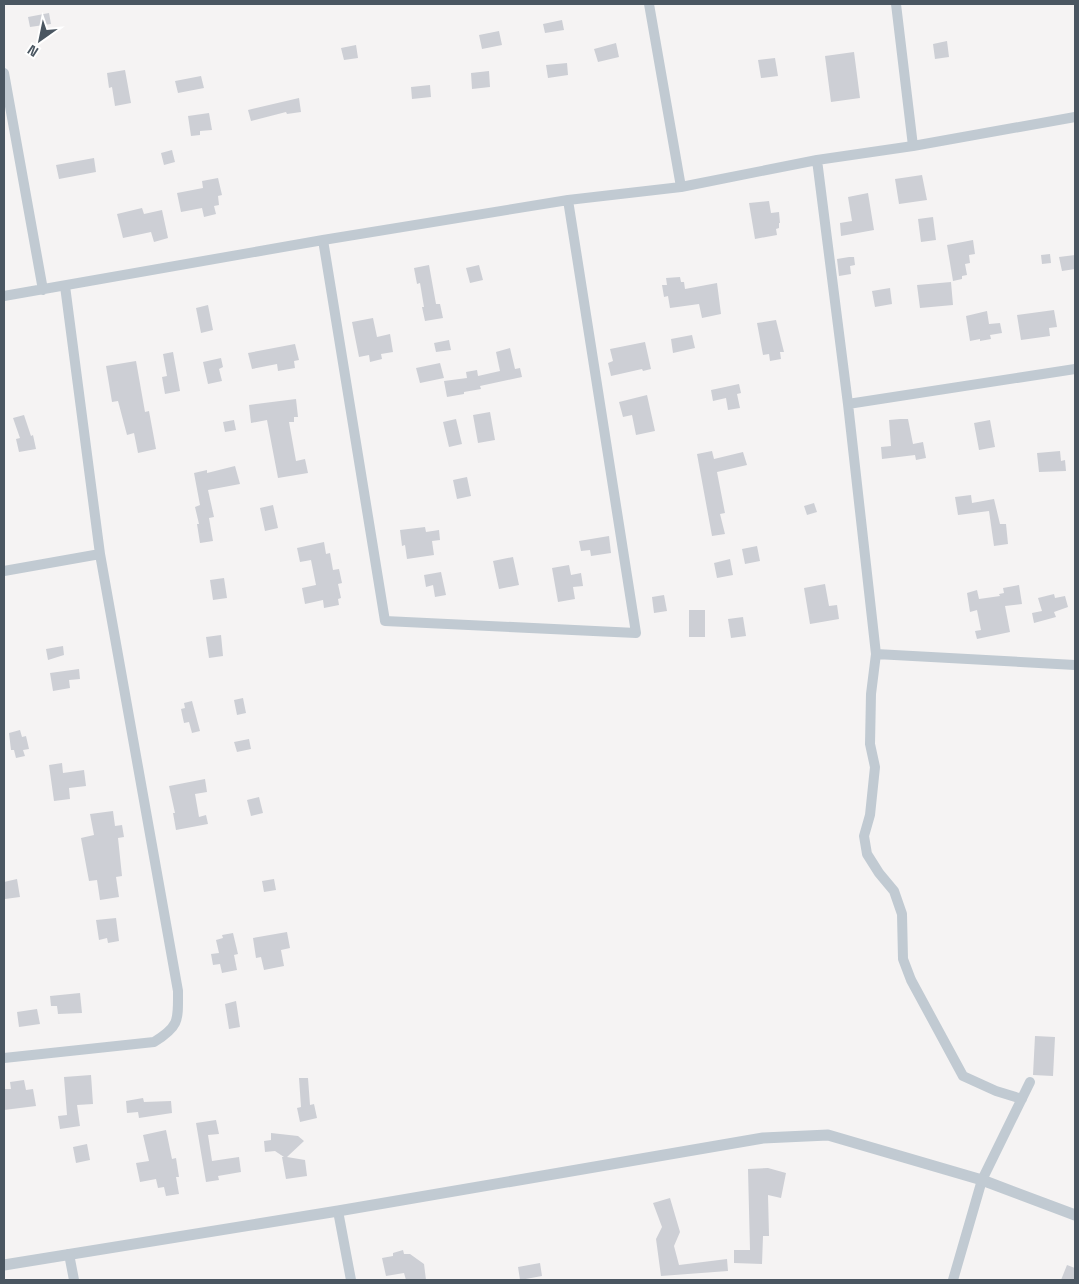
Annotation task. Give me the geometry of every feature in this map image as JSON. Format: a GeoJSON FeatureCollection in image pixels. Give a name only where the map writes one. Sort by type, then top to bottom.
{"type":"FeatureCollection","features":[{"type":"Feature","properties":{"kind":"street"},"geometry":{"type":"LineString","coordinates":[[649,4],[681,187]]}},
{"type":"Feature","properties":{"kind":"street"},"geometry":{"type":"LineString","coordinates":[[896,4],[912,146]]}},
{"type":"Feature","properties":{"kind":"street"},"geometry":{"type":"LineString","coordinates":[[4,72],[43,290]]}},
{"type":"Feature","properties":{"kind":"street"},"geometry":{"type":"LineString","coordinates":[[4,296],[323,240],[568,200],[681,187],[816,160],[912,146],[1075,117]]}},
{"type":"Feature","properties":{"kind":"street"},"geometry":{"type":"LineString","coordinates":[[816,160],[848,404],[876,654],[871,694],[870,744],[875,767],[870,815],[864,836],[867,854],[879,873],[894,891],[902,914],[903,959],[911,980],[963,1076],[1022,1099]]}},
{"type":"Feature","properties":{"kind":"street"},"geometry":{"type":"LineString","coordinates":[[323,240],[385,621],[636,633],[568,200]]}},
{"type":"Feature","properties":{"kind":"street"},"geometry":{"type":"LineString","coordinates":[[4,1058],[154,1042],[170,1032],[178,1019],[178,991],[100,554],[66,286]]}},
{"type":"Feature","properties":{"kind":"street"},"geometry":{"type":"LineString","coordinates":[[848,404],[1075,369]]}},
{"type":"Feature","properties":{"kind":"street"},"geometry":{"type":"LineString","coordinates":[[4,571],[100,554]]}},
{"type":"Feature","properties":{"kind":"street"},"geometry":{"type":"LineString","coordinates":[[876,654],[1075,665]]}},
{"type":"Feature","properties":{"kind":"street"},"geometry":{"type":"LineString","coordinates":[[953,1280],[982,1180],[1030,1082]]}},
{"type":"Feature","properties":{"kind":"street"},"geometry":{"type":"LineString","coordinates":[[4,1265],[338,1211],[763,1138],[828,1135],[982,1180],[1075,1215]]}},
{"type":"Feature","properties":{"kind":"street"},"geometry":{"type":"LineString","coordinates":[[338,1211],[350,1280]]}},
{"type":"Feature","properties":{"kind":"street"},"geometry":{"type":"LineString","coordinates":[[70,1254],[74,1280]]}},
{"type":"Feature","properties":{"kind":"building"},"geometry":{"type":"Polygon","coordinates":[[[49,13],[51,24],[30,27],[28,17],[49,13]]]}},
{"type":"Feature","properties":{"kind":"building"},"geometry":{"type":"Polygon","coordinates":[[[562,20],[564,30],[545,33],[543,24],[562,20]]]}},
{"type":"Feature","properties":{"kind":"building"},"geometry":{"type":"Polygon","coordinates":[[[499,31],[502,45],[482,49],[479,35],[499,31]]]}},
{"type":"Feature","properties":{"kind":"building"},"geometry":{"type":"Polygon","coordinates":[[[947,41],[949,57],[935,59],[933,44],[947,41]]]}},
{"type":"Feature","properties":{"kind":"building"},"geometry":{"type":"Polygon","coordinates":[[[616,43],[619,57],[598,62],[594,49],[616,43]]]}},
{"type":"Feature","properties":{"kind":"building"},"geometry":{"type":"Polygon","coordinates":[[[356,45],[358,58],[344,60],[341,48],[356,45]]]}},
{"type":"Feature","properties":{"kind":"building"},"geometry":{"type":"Polygon","coordinates":[[[854,52],[860,98],[831,102],[825,56],[854,52]]]}},
{"type":"Feature","properties":{"kind":"building"},"geometry":{"type":"Polygon","coordinates":[[[775,58],[778,76],[761,78],[758,60],[775,58]]]}},
{"type":"Feature","properties":{"kind":"building"},"geometry":{"type":"Polygon","coordinates":[[[567,63],[568,75],[548,78],[546,65],[567,63]]]}},
{"type":"Feature","properties":{"kind":"building"},"geometry":{"type":"Polygon","coordinates":[[[125,70],[131,103],[115,106],[112,87],[109,88],[107,73],[125,70]]]}},
{"type":"Feature","properties":{"kind":"building"},"geometry":{"type":"Polygon","coordinates":[[[489,71],[490,87],[472,89],[471,73],[489,71]]]}},
{"type":"Feature","properties":{"kind":"building"},"geometry":{"type":"Polygon","coordinates":[[[201,76],[204,88],[178,93],[175,81],[201,76]]]}},
{"type":"Feature","properties":{"kind":"building"},"geometry":{"type":"Polygon","coordinates":[[[430,85],[431,97],[412,99],[411,87],[430,85]]]}},
{"type":"Feature","properties":{"kind":"building"},"geometry":{"type":"Polygon","coordinates":[[[299,98],[301,112],[287,114],[286,112],[251,121],[248,110],[299,98]]]}},
{"type":"Feature","properties":{"kind":"building"},"geometry":{"type":"Polygon","coordinates":[[[209,113],[212,130],[200,131],[200,135],[191,136],[188,116],[209,113]]]}},
{"type":"Feature","properties":{"kind":"building"},"geometry":{"type":"Polygon","coordinates":[[[172,150],[175,162],[164,165],[161,153],[172,150]]]}},
{"type":"Feature","properties":{"kind":"building"},"geometry":{"type":"Polygon","coordinates":[[[94,158],[96,172],[59,179],[56,165],[94,158]]]}},
{"type":"Feature","properties":{"kind":"building"},"geometry":{"type":"Polygon","coordinates":[[[922,175],[927,200],[899,204],[895,179],[922,175]]]}},
{"type":"Feature","properties":{"kind":"building"},"geometry":{"type":"Polygon","coordinates":[[[218,178],[222,195],[218,196],[219,205],[214,206],[216,214],[204,217],[202,208],[181,212],[177,193],[203,188],[202,181],[218,178]]]}},
{"type":"Feature","properties":{"kind":"building"},"geometry":{"type":"Polygon","coordinates":[[[868,193],[874,230],[841,236],[840,223],[852,221],[848,197],[868,193]]]}},
{"type":"Feature","properties":{"kind":"building"},"geometry":{"type":"Polygon","coordinates":[[[769,201],[771,213],[779,212],[780,223],[779,228],[776,229],[777,235],[755,239],[749,203],[769,201]]]}},
{"type":"Feature","properties":{"kind":"building"},"geometry":{"type":"Polygon","coordinates":[[[142,208],[144,214],[162,210],[168,238],[154,242],[151,232],[123,238],[117,214],[142,208]]]}},
{"type":"Feature","properties":{"kind":"building"},"geometry":{"type":"Polygon","coordinates":[[[933,217],[936,240],[921,242],[918,219],[933,217]]]}},
{"type":"Feature","properties":{"kind":"building"},"geometry":{"type":"Polygon","coordinates":[[[973,240],[975,254],[969,255],[970,263],[965,264],[967,275],[962,276],[962,279],[953,281],[947,245],[973,240]]]}},
{"type":"Feature","properties":{"kind":"building"},"geometry":{"type":"Polygon","coordinates":[[[1050,254],[1051,263],[1042,264],[1041,255],[1050,254]]]}},
{"type":"Feature","properties":{"kind":"building"},"geometry":{"type":"Polygon","coordinates":[[[1075,255],[1075,269],[1062,271],[1059,257],[1075,255]]]}},
{"type":"Feature","properties":{"kind":"building"},"geometry":{"type":"Polygon","coordinates":[[[854,257],[855,265],[850,266],[851,274],[839,276],[837,259],[854,257]]]}},
{"type":"Feature","properties":{"kind":"building"},"geometry":{"type":"Polygon","coordinates":[[[429,265],[436,304],[440,304],[443,318],[425,321],[420,283],[417,284],[414,268],[429,265]]]}},
{"type":"Feature","properties":{"kind":"building"},"geometry":{"type":"Polygon","coordinates":[[[479,265],[483,280],[470,283],[466,268],[479,265]]]}},
{"type":"Feature","properties":{"kind":"building"},"geometry":{"type":"Polygon","coordinates":[[[680,277],[681,282],[684,282],[685,289],[717,283],[721,314],[702,318],[699,304],[670,308],[668,296],[664,297],[662,285],[667,285],[666,278],[680,277]]]}},
{"type":"Feature","properties":{"kind":"building"},"geometry":{"type":"Polygon","coordinates":[[[951,282],[953,305],[920,308],[917,285],[951,282]]]}},
{"type":"Feature","properties":{"kind":"building"},"geometry":{"type":"Polygon","coordinates":[[[890,288],[892,304],[875,307],[872,291],[890,288]]]}},
{"type":"Feature","properties":{"kind":"building"},"geometry":{"type":"Polygon","coordinates":[[[208,305],[213,330],[201,333],[196,308],[208,305]]]}},
{"type":"Feature","properties":{"kind":"building"},"geometry":{"type":"Polygon","coordinates":[[[1054,310],[1057,327],[1049,328],[1050,336],[1021,340],[1017,315],[1054,310]]]}},
{"type":"Feature","properties":{"kind":"building"},"geometry":{"type":"Polygon","coordinates":[[[987,311],[989,324],[1000,323],[1002,333],[990,335],[991,339],[970,341],[966,316],[987,311]]]}},
{"type":"Feature","properties":{"kind":"building"},"geometry":{"type":"Polygon","coordinates":[[[373,318],[377,337],[390,334],[393,352],[381,354],[382,359],[370,362],[369,355],[359,357],[352,322],[373,318]]]}},
{"type":"Feature","properties":{"kind":"building"},"geometry":{"type":"Polygon","coordinates":[[[776,320],[784,352],[780,352],[781,359],[770,361],[769,354],[763,355],[757,323],[776,320]]]}},
{"type":"Feature","properties":{"kind":"building"},"geometry":{"type":"Polygon","coordinates":[[[692,335],[695,348],[673,353],[671,339],[692,335]]]}},
{"type":"Feature","properties":{"kind":"building"},"geometry":{"type":"Polygon","coordinates":[[[449,340],[451,350],[436,352],[434,343],[449,340]]]}},
{"type":"Feature","properties":{"kind":"building"},"geometry":{"type":"Polygon","coordinates":[[[645,342],[651,369],[643,371],[642,369],[611,376],[608,363],[613,361],[610,349],[645,342]]]}},
{"type":"Feature","properties":{"kind":"building"},"geometry":{"type":"Polygon","coordinates":[[[295,344],[299,360],[294,361],[295,368],[278,371],[277,364],[252,369],[248,353],[295,344]]]}},
{"type":"Feature","properties":{"kind":"building"},"geometry":{"type":"Polygon","coordinates":[[[510,348],[515,369],[520,368],[522,377],[480,386],[481,389],[447,397],[444,381],[467,378],[466,372],[477,370],[478,376],[500,371],[496,352],[510,348]]]}},
{"type":"Feature","properties":{"kind":"building"},"geometry":{"type":"Polygon","coordinates":[[[173,352],[180,391],[165,394],[162,377],[167,376],[163,354],[173,352]]]}},
{"type":"Feature","properties":{"kind":"building"},"geometry":{"type":"Polygon","coordinates":[[[221,358],[223,367],[219,369],[222,381],[208,384],[203,362],[221,358]]]}},
{"type":"Feature","properties":{"kind":"building"},"geometry":{"type":"Polygon","coordinates":[[[136,361],[145,412],[149,411],[156,449],[138,453],[134,433],[127,435],[118,401],[112,402],[106,366],[136,361]]]}},
{"type":"Feature","properties":{"kind":"building"},"geometry":{"type":"Polygon","coordinates":[[[440,363],[444,378],[420,383],[416,368],[440,363]]]}},
{"type":"Feature","properties":{"kind":"building"},"geometry":{"type":"Polygon","coordinates":[[[739,384],[741,393],[737,394],[740,408],[728,410],[726,398],[713,401],[711,390],[739,384]]]}},
{"type":"Feature","properties":{"kind":"building"},"geometry":{"type":"Polygon","coordinates":[[[647,395],[655,431],[636,435],[632,415],[623,417],[619,402],[647,395]]]}},
{"type":"Feature","properties":{"kind":"building"},"geometry":{"type":"Polygon","coordinates":[[[296,399],[298,417],[294,417],[294,422],[289,422],[296,461],[305,459],[308,473],[278,478],[267,420],[251,423],[249,405],[296,399]]]}},
{"type":"Feature","properties":{"kind":"building"},"geometry":{"type":"Polygon","coordinates":[[[490,412],[495,440],[478,443],[473,415],[490,412]]]}},
{"type":"Feature","properties":{"kind":"building"},"geometry":{"type":"Polygon","coordinates":[[[24,415],[31,436],[33,435],[36,449],[19,452],[16,439],[20,438],[13,418],[24,415]]]}},
{"type":"Feature","properties":{"kind":"building"},"geometry":{"type":"Polygon","coordinates":[[[456,419],[462,444],[449,447],[443,422],[456,419]]]}},
{"type":"Feature","properties":{"kind":"building"},"geometry":{"type":"Polygon","coordinates":[[[908,419],[913,444],[923,442],[926,458],[916,460],[915,455],[882,459],[881,447],[891,446],[889,420],[908,419]]]}},
{"type":"Feature","properties":{"kind":"building"},"geometry":{"type":"Polygon","coordinates":[[[234,420],[236,430],[225,432],[223,422],[234,420]]]}},
{"type":"Feature","properties":{"kind":"building"},"geometry":{"type":"Polygon","coordinates":[[[990,420],[995,447],[979,450],[974,423],[990,420]]]}},
{"type":"Feature","properties":{"kind":"building"},"geometry":{"type":"Polygon","coordinates":[[[712,451],[714,459],[743,452],[747,465],[717,472],[725,513],[720,514],[725,534],[712,536],[697,454],[712,451]]]}},
{"type":"Feature","properties":{"kind":"building"},"geometry":{"type":"Polygon","coordinates":[[[1060,451],[1061,461],[1065,460],[1066,471],[1039,472],[1037,453],[1060,451]]]}},
{"type":"Feature","properties":{"kind":"building"},"geometry":{"type":"Polygon","coordinates":[[[235,466],[240,484],[208,490],[214,517],[209,518],[213,541],[200,543],[197,524],[199,524],[195,507],[200,505],[194,473],[207,470],[207,473],[235,466]]]}},
{"type":"Feature","properties":{"kind":"building"},"geometry":{"type":"Polygon","coordinates":[[[467,477],[471,496],[457,499],[453,480],[467,477]]]}},
{"type":"Feature","properties":{"kind":"building"},"geometry":{"type":"Polygon","coordinates":[[[971,495],[972,503],[994,499],[1000,524],[1006,524],[1008,544],[994,546],[989,511],[958,515],[955,497],[971,495]]]}},
{"type":"Feature","properties":{"kind":"building"},"geometry":{"type":"Polygon","coordinates":[[[814,503],[817,512],[807,515],[804,506],[814,503]]]}},
{"type":"Feature","properties":{"kind":"building"},"geometry":{"type":"Polygon","coordinates":[[[273,505],[278,528],[265,531],[260,508],[273,505]]]}},
{"type":"Feature","properties":{"kind":"building"},"geometry":{"type":"Polygon","coordinates":[[[425,527],[426,532],[439,530],[440,540],[432,541],[434,555],[407,559],[405,545],[402,546],[400,530],[425,527]]]}},
{"type":"Feature","properties":{"kind":"building"},"geometry":{"type":"Polygon","coordinates":[[[609,536],[611,553],[591,556],[590,550],[581,551],[579,541],[609,536]]]}},
{"type":"Feature","properties":{"kind":"building"},"geometry":{"type":"Polygon","coordinates":[[[324,542],[326,554],[330,553],[333,570],[339,569],[342,583],[338,584],[341,598],[338,599],[339,605],[324,608],[323,600],[305,604],[302,588],[316,585],[311,560],[300,562],[297,548],[324,542]]]}},
{"type":"Feature","properties":{"kind":"building"},"geometry":{"type":"Polygon","coordinates":[[[757,546],[760,561],[745,564],[742,549],[757,546]]]}},
{"type":"Feature","properties":{"kind":"building"},"geometry":{"type":"Polygon","coordinates":[[[513,557],[519,585],[499,589],[493,561],[513,557]]]}},
{"type":"Feature","properties":{"kind":"building"},"geometry":{"type":"Polygon","coordinates":[[[730,559],[733,575],[717,578],[714,563],[730,559]]]}},
{"type":"Feature","properties":{"kind":"building"},"geometry":{"type":"Polygon","coordinates":[[[569,565],[571,575],[581,573],[583,586],[573,587],[575,599],[558,602],[552,568],[569,565]]]}},
{"type":"Feature","properties":{"kind":"building"},"geometry":{"type":"Polygon","coordinates":[[[441,572],[446,595],[435,597],[433,585],[426,587],[424,575],[441,572]]]}},
{"type":"Feature","properties":{"kind":"building"},"geometry":{"type":"Polygon","coordinates":[[[224,578],[227,598],[213,600],[210,580],[224,578]]]}},
{"type":"Feature","properties":{"kind":"building"},"geometry":{"type":"Polygon","coordinates":[[[825,584],[829,606],[837,605],[839,619],[810,624],[804,588],[825,584]]]}},
{"type":"Feature","properties":{"kind":"building"},"geometry":{"type":"Polygon","coordinates":[[[1019,585],[1022,604],[1005,606],[1010,632],[977,639],[975,631],[981,630],[977,610],[970,612],[967,593],[977,590],[979,599],[1000,596],[999,594],[1004,593],[1003,588],[1019,585]]]}},
{"type":"Feature","properties":{"kind":"building"},"geometry":{"type":"Polygon","coordinates":[[[1054,594],[1055,598],[1065,596],[1068,607],[1054,612],[1056,617],[1034,623],[1032,613],[1042,611],[1038,598],[1054,594]]]}},
{"type":"Feature","properties":{"kind":"building"},"geometry":{"type":"Polygon","coordinates":[[[664,595],[667,611],[654,613],[652,597],[664,595]]]}},
{"type":"Feature","properties":{"kind":"building"},"geometry":{"type":"Polygon","coordinates":[[[689,610],[705,610],[705,637],[689,637],[689,610]]]}},
{"type":"Feature","properties":{"kind":"building"},"geometry":{"type":"Polygon","coordinates":[[[743,617],[746,636],[731,638],[728,619],[743,617]]]}},
{"type":"Feature","properties":{"kind":"building"},"geometry":{"type":"Polygon","coordinates":[[[221,635],[223,656],[209,658],[206,637],[221,635]]]}},
{"type":"Feature","properties":{"kind":"building"},"geometry":{"type":"Polygon","coordinates":[[[63,646],[64,655],[48,660],[46,649],[63,646]]]}},
{"type":"Feature","properties":{"kind":"building"},"geometry":{"type":"Polygon","coordinates":[[[79,669],[80,679],[69,680],[70,688],[53,691],[50,673],[79,669]]]}},
{"type":"Feature","properties":{"kind":"building"},"geometry":{"type":"Polygon","coordinates":[[[243,698],[246,713],[237,715],[234,700],[243,698]]]}},
{"type":"Feature","properties":{"kind":"building"},"geometry":{"type":"Polygon","coordinates":[[[192,701],[200,731],[192,733],[189,722],[184,723],[181,709],[185,708],[184,703],[192,701]]]}},
{"type":"Feature","properties":{"kind":"building"},"geometry":{"type":"Polygon","coordinates":[[[20,730],[22,737],[26,736],[29,749],[23,750],[25,756],[16,758],[14,750],[11,750],[9,733],[20,730]]]}},
{"type":"Feature","properties":{"kind":"building"},"geometry":{"type":"Polygon","coordinates":[[[249,739],[251,749],[237,752],[234,742],[249,739]]]}},
{"type":"Feature","properties":{"kind":"building"},"geometry":{"type":"Polygon","coordinates":[[[62,763],[63,773],[84,770],[86,786],[69,788],[70,799],[54,801],[49,765],[62,763]]]}},
{"type":"Feature","properties":{"kind":"building"},"geometry":{"type":"Polygon","coordinates":[[[205,779],[207,792],[195,794],[199,817],[206,815],[208,824],[176,830],[173,813],[175,813],[169,786],[205,779]]]}},
{"type":"Feature","properties":{"kind":"building"},"geometry":{"type":"Polygon","coordinates":[[[259,797],[263,813],[251,816],[247,800],[259,797]]]}},
{"type":"Feature","properties":{"kind":"building"},"geometry":{"type":"Polygon","coordinates":[[[113,811],[115,826],[122,825],[124,837],[118,838],[122,876],[116,877],[119,897],[100,900],[97,880],[89,881],[81,838],[94,835],[90,814],[113,811]]]}},
{"type":"Feature","properties":{"kind":"building"},"geometry":{"type":"Polygon","coordinates":[[[17,879],[20,897],[5,899],[4,882],[17,879]]]}},
{"type":"Feature","properties":{"kind":"building"},"geometry":{"type":"Polygon","coordinates":[[[274,879],[276,890],[264,892],[262,881],[274,879]]]}},
{"type":"Feature","properties":{"kind":"building"},"geometry":{"type":"Polygon","coordinates":[[[116,918],[119,941],[108,943],[107,938],[99,940],[96,920],[116,918]]]}},
{"type":"Feature","properties":{"kind":"building"},"geometry":{"type":"Polygon","coordinates":[[[287,932],[290,948],[281,950],[284,966],[264,970],[261,957],[256,958],[253,938],[287,932]]]}},
{"type":"Feature","properties":{"kind":"building"},"geometry":{"type":"Polygon","coordinates":[[[233,933],[238,954],[234,955],[237,970],[222,973],[220,964],[213,965],[211,954],[219,953],[216,940],[223,938],[222,935],[233,933]]]}},
{"type":"Feature","properties":{"kind":"building"},"geometry":{"type":"Polygon","coordinates":[[[80,993],[82,1013],[58,1014],[57,1006],[51,1006],[50,996],[80,993]]]}},
{"type":"Feature","properties":{"kind":"building"},"geometry":{"type":"Polygon","coordinates":[[[236,1001],[240,1027],[229,1029],[225,1004],[236,1001]]]}},
{"type":"Feature","properties":{"kind":"building"},"geometry":{"type":"Polygon","coordinates":[[[37,1009],[40,1024],[19,1027],[17,1012],[37,1009]]]}},
{"type":"Feature","properties":{"kind":"building"},"geometry":{"type":"Polygon","coordinates":[[[1035,1036],[1055,1037],[1053,1076],[1033,1075],[1035,1036]]]}},
{"type":"Feature","properties":{"kind":"building"},"geometry":{"type":"Polygon","coordinates":[[[91,1075],[93,1104],[77,1105],[80,1126],[60,1129],[58,1116],[67,1115],[64,1077],[91,1075]]]}},
{"type":"Feature","properties":{"kind":"building"},"geometry":{"type":"Polygon","coordinates":[[[299,1078],[308,1078],[310,1105],[314,1104],[317,1118],[300,1122],[297,1108],[301,1107],[299,1078]]]}},
{"type":"Feature","properties":{"kind":"building"},"geometry":{"type":"Polygon","coordinates":[[[24,1080],[26,1090],[33,1089],[36,1106],[4,1110],[4,1089],[11,1089],[10,1082],[24,1080]]]}},
{"type":"Feature","properties":{"kind":"building"},"geometry":{"type":"Polygon","coordinates":[[[143,1098],[144,1102],[171,1101],[172,1113],[139,1118],[138,1112],[127,1113],[126,1101],[143,1098]]]}},
{"type":"Feature","properties":{"kind":"building"},"geometry":{"type":"Polygon","coordinates":[[[216,1120],[219,1134],[208,1135],[212,1161],[239,1157],[241,1172],[218,1176],[219,1180],[206,1182],[196,1123],[216,1120]]]}},
{"type":"Feature","properties":{"kind":"building"},"geometry":{"type":"Polygon","coordinates":[[[166,1130],[172,1159],[176,1158],[179,1177],[176,1177],[179,1194],[166,1196],[164,1187],[158,1188],[156,1179],[140,1182],[136,1163],[149,1161],[143,1135],[166,1130]]]}},
{"type":"Feature","properties":{"kind":"building"},"geometry":{"type":"Polygon","coordinates":[[[271,1133],[298,1136],[304,1141],[287,1157],[305,1160],[307,1176],[286,1179],[282,1157],[284,1157],[275,1151],[265,1152],[264,1141],[271,1140],[271,1133]]]}},
{"type":"Feature","properties":{"kind":"building"},"geometry":{"type":"Polygon","coordinates":[[[87,1144],[90,1160],[76,1163],[73,1147],[87,1144]]]}},
{"type":"Feature","properties":{"kind":"building"},"geometry":{"type":"Polygon","coordinates":[[[768,1168],[786,1173],[781,1198],[768,1195],[769,1236],[763,1236],[762,1264],[734,1263],[734,1250],[750,1250],[748,1169],[768,1168]]]}},
{"type":"Feature","properties":{"kind":"building"},"geometry":{"type":"Polygon","coordinates":[[[670,1198],[680,1232],[674,1246],[679,1265],[727,1259],[728,1271],[661,1276],[656,1239],[662,1227],[653,1203],[670,1198]]]}},
{"type":"Feature","properties":{"kind":"building"},"geometry":{"type":"Polygon","coordinates":[[[403,1250],[404,1254],[410,1254],[424,1264],[426,1280],[406,1280],[404,1273],[386,1276],[382,1258],[393,1256],[393,1253],[403,1250]]]}},
{"type":"Feature","properties":{"kind":"building"},"geometry":{"type":"Polygon","coordinates":[[[540,1263],[542,1276],[520,1280],[518,1267],[540,1263]]]}},
{"type":"Feature","properties":{"kind":"building"},"geometry":{"type":"Polygon","coordinates":[[[1067,1265],[1075,1268],[1075,1280],[1061,1280],[1067,1265]]]}}]}
